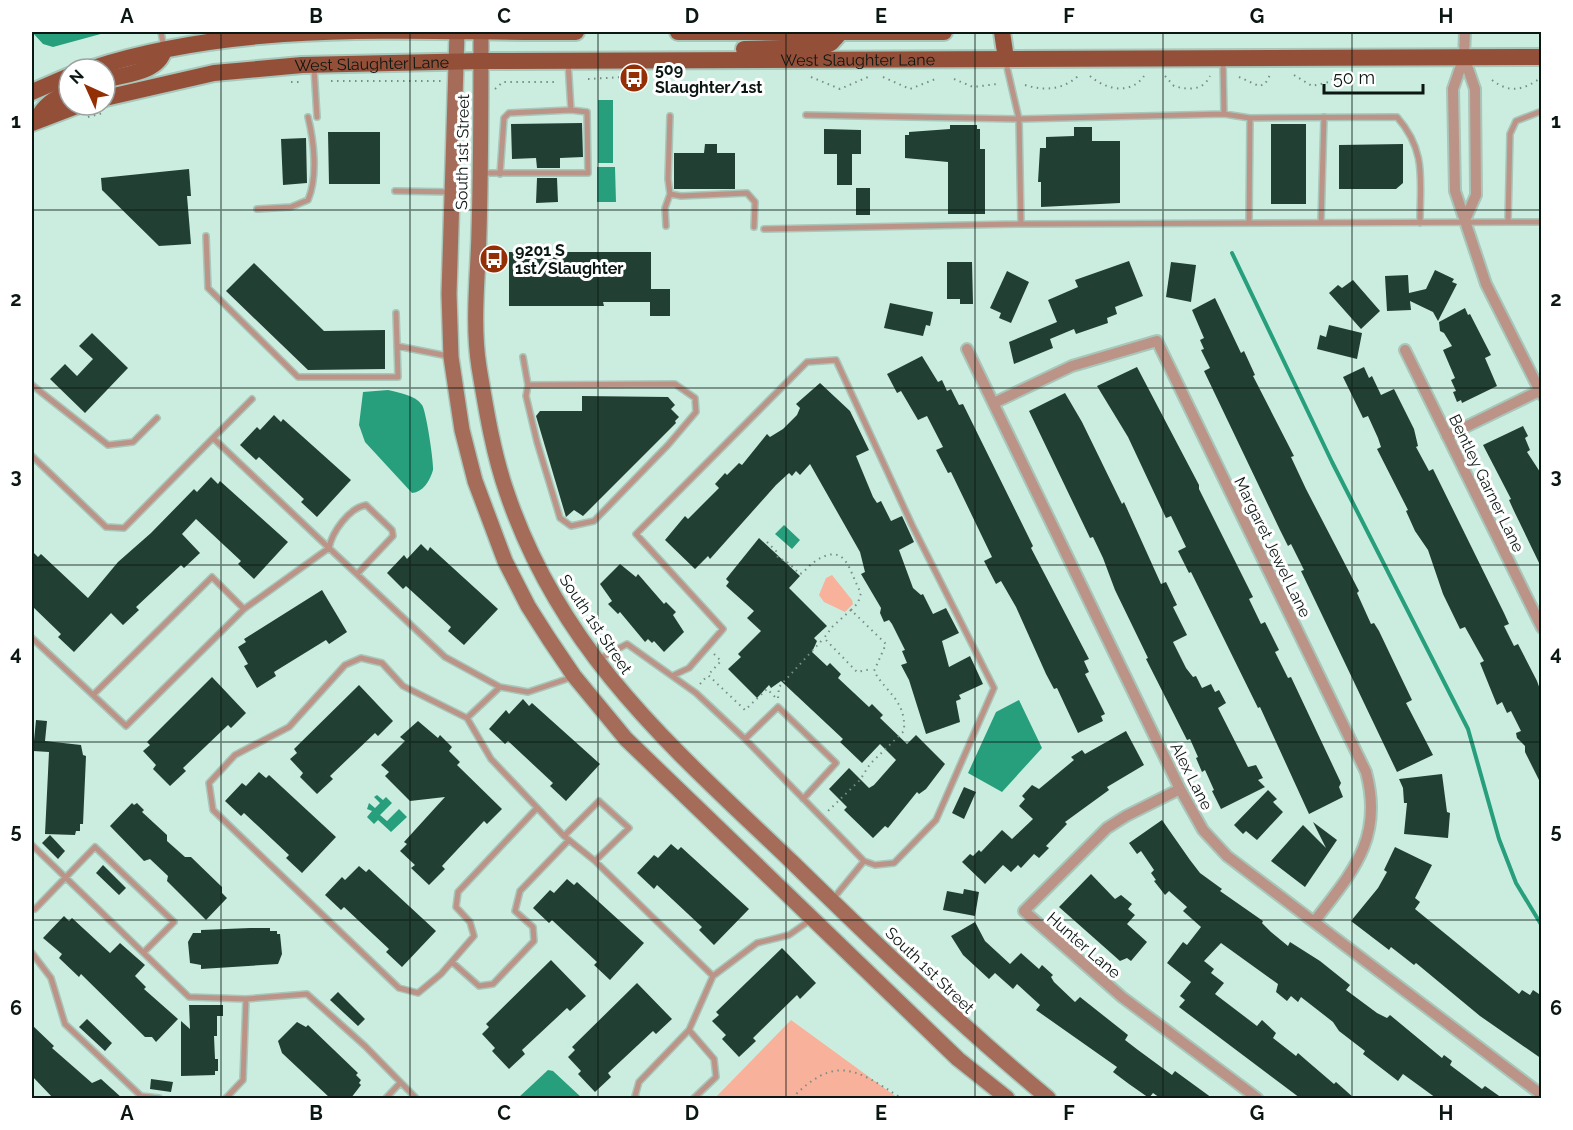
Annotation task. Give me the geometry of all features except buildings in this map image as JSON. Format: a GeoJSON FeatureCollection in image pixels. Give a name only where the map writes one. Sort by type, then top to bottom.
{"type":"FeatureCollection","features":[{"type":"Feature","properties":{"kind":"main road","name":"West Slaughter Lane"},"geometry":{"type":"LineString","coordinates":[[117,62],[164,50],[258,35],[321,32],[576,32]]}},
{"type":"Feature","properties":{"kind":"main road","name":"South 1st Street"},"geometry":{"type":"LineString","coordinates":[[457,32],[449,294],[451,357],[462,430],[489,522],[528,606],[574,676],[626,739],[958,1059],[1007,1098]]}},
{"type":"Feature","properties":{"kind":"main road","name":"South 1st Street"},"geometry":{"type":"LineString","coordinates":[[481,32],[481,173],[475,309],[479,364],[499,467],[518,525],[553,596],[595,661],[648,723],[970,1033],[1048,1098]]}},
{"type":"Feature","properties":{"kind":"main road","name":"West Slaughter Lane"},"geometry":{"type":"LineString","coordinates":[[678,32],[944,32]]}},
{"type":"Feature","properties":{"kind":"main road"},"geometry":{"type":"LineString","coordinates":[[1002,32],[1006,59]]}},
{"type":"Feature","properties":{"kind":"main road"},"geometry":{"type":"LineString","coordinates":[[702,60],[703,53],[709,50],[822,47],[831,43],[840,33]]}},
{"type":"Feature","properties":{"kind":"main road"},"geometry":{"type":"LineString","coordinates":[[117,77],[155,66],[162,58],[164,50]]}},
{"type":"Feature","properties":{"kind":"main road"},"geometry":{"type":"LineString","coordinates":[[164,50],[173,81]]}},
{"type":"Feature","properties":{"kind":"main road","name":"West Slaughter Lane"},"geometry":{"type":"LineString","coordinates":[[117,95],[173,81],[255,68],[313,65],[481,61],[1542,57]]}},
{"type":"Feature","properties":{"kind":"main road"},"geometry":{"type":"LineString","coordinates":[[32,92],[57,81]]}},
{"type":"Feature","properties":{"kind":"main road"},"geometry":{"type":"LineString","coordinates":[[34,122],[42,110],[57,98]]}},
{"type":"Feature","properties":{"kind":"main road"},"geometry":{"type":"LineString","coordinates":[[34,122],[57,113]]}},
{"type":"Feature","properties":{"kind":"main road"},"geometry":{"type":"LineString","coordinates":[[451,357],[479,364]]}},
{"type":"Feature","properties":{"kind":"main road"},"geometry":{"type":"LineString","coordinates":[[574,676],[595,661]]}},
{"type":"Feature","properties":{"kind":"main road"},"geometry":{"type":"LineString","coordinates":[[813,918],[831,900]]}},
{"type":"Feature","properties":{"kind":"street"},"geometry":{"type":"LineString","coordinates":[[1447,436],[1540,393],[1486,284],[1455,191],[1453,89],[1464,57],[1465,32]]}},
{"type":"Feature","properties":{"kind":"street"},"geometry":{"type":"LineString","coordinates":[[1464,57],[1475,89],[1476,195],[1465,220]]}},
{"type":"Feature","properties":{"kind":"street","name":"Margaret Jewel Lane"},"geometry":{"type":"LineString","coordinates":[[994,403],[1072,366],[1157,341],[1366,772],[1372,803],[1370,834],[1357,864],[1314,922]]}},
{"type":"Feature","properties":{"kind":"street","name":"Alex Lane"},"geometry":{"type":"LineString","coordinates":[[967,349],[1180,789],[1203,830],[1227,856],[1542,1095]]}},
{"type":"Feature","properties":{"kind":"street","name":"Bentley Garner Lane"},"geometry":{"type":"LineString","coordinates":[[1405,350],[1542,628]]}},
{"type":"Feature","properties":{"kind":"street","name":"Hunter Lane"},"geometry":{"type":"LineString","coordinates":[[1180,789],[1107,828],[1024,911],[1122,997],[1257,1098]]}},
{"type":"Feature","properties":{"kind":"lane"},"geometry":{"type":"LineString","coordinates":[[161,32],[164,50]]}},
{"type":"Feature","properties":{"kind":"lane"},"geometry":{"type":"LineString","coordinates":[[1006,59],[1019,119],[1021,224]]}},
{"type":"Feature","properties":{"kind":"lane"},"geometry":{"type":"LineString","coordinates":[[1223,60],[1224,114]]}},
{"type":"Feature","properties":{"kind":"lane"},"geometry":{"type":"LineString","coordinates":[[568,61],[571,110]]}},
{"type":"Feature","properties":{"kind":"lane"},"geometry":{"type":"LineString","coordinates":[[313,65],[317,117]]}},
{"type":"Feature","properties":{"kind":"lane"},"geometry":{"type":"LineString","coordinates":[[481,173],[500,174],[588,173],[587,112],[571,110],[509,113],[504,118],[500,174]]}},
{"type":"Feature","properties":{"kind":"lane"},"geometry":{"type":"LineString","coordinates":[[1508,222],[1510,134],[1516,121],[1542,111]]}},
{"type":"Feature","properties":{"kind":"lane"},"geometry":{"type":"LineString","coordinates":[[806,115],[1019,119],[1224,114],[1250,118],[1397,117],[1413,138],[1420,154],[1420,223]]}},
{"type":"Feature","properties":{"kind":"lane"},"geometry":{"type":"LineString","coordinates":[[666,226],[665,208],[670,194],[668,167],[670,116]]}},
{"type":"Feature","properties":{"kind":"lane"},"geometry":{"type":"LineString","coordinates":[[257,209],[291,207],[308,200],[313,188],[311,130],[308,117]]}},
{"type":"Feature","properties":{"kind":"lane"},"geometry":{"type":"LineString","coordinates":[[1321,223],[1324,117]]}},
{"type":"Feature","properties":{"kind":"lane"},"geometry":{"type":"LineString","coordinates":[[1249,223],[1250,118]]}},
{"type":"Feature","properties":{"kind":"lane"},"geometry":{"type":"LineString","coordinates":[[395,192],[453,192]]}},
{"type":"Feature","properties":{"kind":"lane"},"geometry":{"type":"LineString","coordinates":[[670,194],[681,196],[747,194],[754,202],[754,227]]}},
{"type":"Feature","properties":{"kind":"lane"},"geometry":{"type":"LineString","coordinates":[[765,229],[1021,224],[1420,223],[1465,220],[1542,222]]}},
{"type":"Feature","properties":{"kind":"lane"},"geometry":{"type":"LineString","coordinates":[[206,236],[208,288],[298,376],[398,377],[396,313]]}},
{"type":"Feature","properties":{"kind":"lane"},"geometry":{"type":"LineString","coordinates":[[397,346],[451,357]]}},
{"type":"Feature","properties":{"kind":"lane"},"geometry":{"type":"LineString","coordinates":[[523,357],[528,385],[526,396],[560,518],[571,526],[594,521],[668,445],[696,412],[694,398],[675,384],[528,385]]}},
{"type":"Feature","properties":{"kind":"lane"},"geometry":{"type":"LineString","coordinates":[[595,661],[627,644],[674,675],[745,739],[864,861],[875,866],[894,863],[936,820],[994,688],[912,525],[836,360],[807,362],[636,534],[723,629],[689,669],[674,675]]}},
{"type":"Feature","properties":{"kind":"lane"},"geometry":{"type":"LineString","coordinates":[[32,386],[108,445],[133,442],[157,418]]}},
{"type":"Feature","properties":{"kind":"lane"},"geometry":{"type":"LineString","coordinates":[[32,456],[106,527],[124,528],[252,399]]}},
{"type":"Feature","properties":{"kind":"lane"},"geometry":{"type":"LineString","coordinates":[[213,438],[445,657],[500,687],[528,692],[574,676]]}},
{"type":"Feature","properties":{"kind":"lane"},"geometry":{"type":"LineString","coordinates":[[32,638],[126,726],[244,609],[329,548],[332,534],[359,506],[366,505],[392,530],[393,536],[357,574]]}},
{"type":"Feature","properties":{"kind":"lane"},"geometry":{"type":"LineString","coordinates":[[93,695],[212,577],[244,609]]}},
{"type":"Feature","properties":{"kind":"lane"},"geometry":{"type":"LineString","coordinates":[[537,808],[458,892],[456,907],[470,922],[474,936],[452,962],[418,993],[399,988],[213,810],[209,783],[235,755],[289,727],[345,665],[361,658],[382,663],[403,686],[467,718],[491,759],[537,808],[713,976]]}},
{"type":"Feature","properties":{"kind":"lane"},"geometry":{"type":"LineString","coordinates":[[467,718],[500,687]]}},
{"type":"Feature","properties":{"kind":"lane"},"geometry":{"type":"LineString","coordinates":[[745,739],[778,707],[836,763],[803,799]]}},
{"type":"Feature","properties":{"kind":"lane"},"geometry":{"type":"LineString","coordinates":[[452,962],[479,986],[493,984],[534,941],[533,927],[515,910],[520,891],[599,801],[629,828],[595,861]]}},
{"type":"Feature","properties":{"kind":"lane"},"geometry":{"type":"LineString","coordinates":[[32,845],[189,997],[246,999],[307,994],[365,1046],[416,1098]]}},
{"type":"Feature","properties":{"kind":"lane"},"geometry":{"type":"LineString","coordinates":[[36,909],[95,847],[174,922],[144,952]]}},
{"type":"Feature","properties":{"kind":"lane"},"geometry":{"type":"LineString","coordinates":[[831,900],[864,861]]}},
{"type":"Feature","properties":{"kind":"lane"},"geometry":{"type":"LineString","coordinates":[[637,1098],[635,1096],[639,1082],[690,1030],[713,976],[757,943],[789,935],[813,918]]}},
{"type":"Feature","properties":{"kind":"lane"},"geometry":{"type":"LineString","coordinates":[[32,952],[51,978],[65,1024],[141,1096],[159,1098]]}},
{"type":"Feature","properties":{"kind":"lane"},"geometry":{"type":"LineString","coordinates":[[226,1098],[243,1080],[246,999]]}},
{"type":"Feature","properties":{"kind":"lane"},"geometry":{"type":"LineString","coordinates":[[690,1030],[714,1059],[716,1077],[694,1098]]}},
{"type":"Feature","properties":{"kind":"lane"},"geometry":{"type":"LineString","coordinates":[[386,1098],[400,1083]]}},
{"type":"Feature","properties":{"kind":"path"},"geometry":{"type":"LineString","coordinates":[[1165,76],[1174,86],[1199,88],[1206,84],[1210,75]]}},
{"type":"Feature","properties":{"kind":"path"},"geometry":{"type":"LineString","coordinates":[[1239,77],[1259,86],[1265,84],[1270,75]]}},
{"type":"Feature","properties":{"kind":"path"},"geometry":{"type":"LineString","coordinates":[[1294,75],[1312,86],[1329,82],[1338,75]]}},
{"type":"Feature","properties":{"kind":"path"},"geometry":{"type":"LineString","coordinates":[[1025,85],[1054,88],[1068,84],[1078,76]]}},
{"type":"Feature","properties":{"kind":"path"},"geometry":{"type":"LineString","coordinates":[[1090,76],[1105,87],[1117,88],[1131,87],[1144,76]]}},
{"type":"Feature","properties":{"kind":"path"},"geometry":{"type":"LineString","coordinates":[[811,77],[840,89],[868,77]]}},
{"type":"Feature","properties":{"kind":"path"},"geometry":{"type":"LineString","coordinates":[[883,77],[910,89],[929,84],[938,78]]}},
{"type":"Feature","properties":{"kind":"path"},"geometry":{"type":"LineString","coordinates":[[1492,80],[1511,90],[1524,87],[1542,77]]}},
{"type":"Feature","properties":{"kind":"path"},"geometry":{"type":"LineString","coordinates":[[494,90],[502,82],[502,78]]}},
{"type":"Feature","properties":{"kind":"path"},"geometry":{"type":"LineString","coordinates":[[588,79],[629,78]]}},
{"type":"Feature","properties":{"kind":"path"},"geometry":{"type":"LineString","coordinates":[[954,79],[973,87],[997,84]]}},
{"type":"Feature","properties":{"kind":"path"},"geometry":{"type":"LineString","coordinates":[[331,81],[441,80],[446,90]]}},
{"type":"Feature","properties":{"kind":"path"},"geometry":{"type":"LineString","coordinates":[[502,82],[556,82]]}},
{"type":"Feature","properties":{"kind":"path"},"geometry":{"type":"LineString","coordinates":[[708,675],[745,710],[767,689],[778,700],[779,687],[833,626],[858,603],[861,593],[844,558],[836,553],[827,555],[800,574],[786,561],[778,558],[776,551],[767,542]]}},
{"type":"Feature","properties":{"kind":"path"},"geometry":{"type":"LineString","coordinates":[[822,817],[904,731],[899,702],[875,675],[874,669],[886,644],[851,610]]}},
{"type":"Feature","properties":{"kind":"path"},"geometry":{"type":"LineString","coordinates":[[824,638],[857,672],[874,669]]}},
{"type":"Feature","properties":{"kind":"path"},"geometry":{"type":"LineString","coordinates":[[693,691],[721,661],[707,648]]}},
{"type":"Feature","properties":{"kind":"path"},"geometry":{"type":"LineString","coordinates":[[792,1098],[809,1081],[823,1073],[838,1069],[853,1070],[868,1076],[901,1098]]}},
{"type":"Feature","properties":{"kind":"shaded area"},"geometry":{"type":"Polygon","coordinates":[[[32,32],[108,32],[53,47],[43,44],[32,32]]]}},
{"type":"Feature","properties":{"kind":"shaded area"},"geometry":{"type":"Polygon","coordinates":[[[598,100],[613,100],[613,163],[598,163],[598,100]]]}},
{"type":"Feature","properties":{"kind":"shaded area"},"geometry":{"type":"Polygon","coordinates":[[[597,167],[615,167],[616,202],[597,202],[597,167]]]}},
{"type":"Feature","properties":{"kind":"shaded area"},"geometry":{"type":"Polygon","coordinates":[[[388,390],[411,397],[424,409],[433,470],[426,485],[420,491],[412,493],[365,442],[359,425],[363,392],[388,390]]]}},
{"type":"Feature","properties":{"kind":"shaded area"},"geometry":{"type":"Polygon","coordinates":[[[784,525],[800,540],[792,549],[775,534],[784,525]]]}},
{"type":"Feature","properties":{"kind":"shaded area"},"geometry":{"type":"Polygon","coordinates":[[[832,575],[852,600],[853,604],[845,612],[824,602],[819,595],[826,578],[832,575]]]}},
{"type":"Feature","properties":{"kind":"shaded area"},"geometry":{"type":"Polygon","coordinates":[[[1019,700],[1042,748],[1002,792],[968,773],[996,712],[1019,700]]]}},
{"type":"Feature","properties":{"kind":"shaded area"},"geometry":{"type":"Polygon","coordinates":[[[377,795],[383,800],[386,797],[392,803],[380,815],[387,821],[399,809],[407,817],[391,832],[378,820],[374,824],[367,817],[372,811],[367,809],[369,803],[375,808],[380,803],[374,797],[377,795]]]}},
{"type":"Feature","properties":{"kind":"shaded area"},"geometry":{"type":"Polygon","coordinates":[[[791,1020],[898,1098],[715,1098],[791,1020]]]}},
{"type":"Feature","properties":{"kind":"shaded area"},"geometry":{"type":"Polygon","coordinates":[[[548,1070],[553,1071],[582,1098],[518,1098],[548,1070]]]}},
{"type":"Feature","properties":{"kind":"waterway"},"geometry":{"type":"LineString","coordinates":[[1232,253],[1332,462],[1468,729],[1499,839],[1516,883],[1542,926]]}},
{"type":"Feature","properties":{"kind":"place","name":"509 Slaughter/1st"},"geometry":{"type":"Point","coordinates":[634,78]}},
{"type":"Feature","properties":{"kind":"place","name":"9201 S 1st/Slaughter"},"geometry":{"type":"Point","coordinates":[494,259]}}]}
